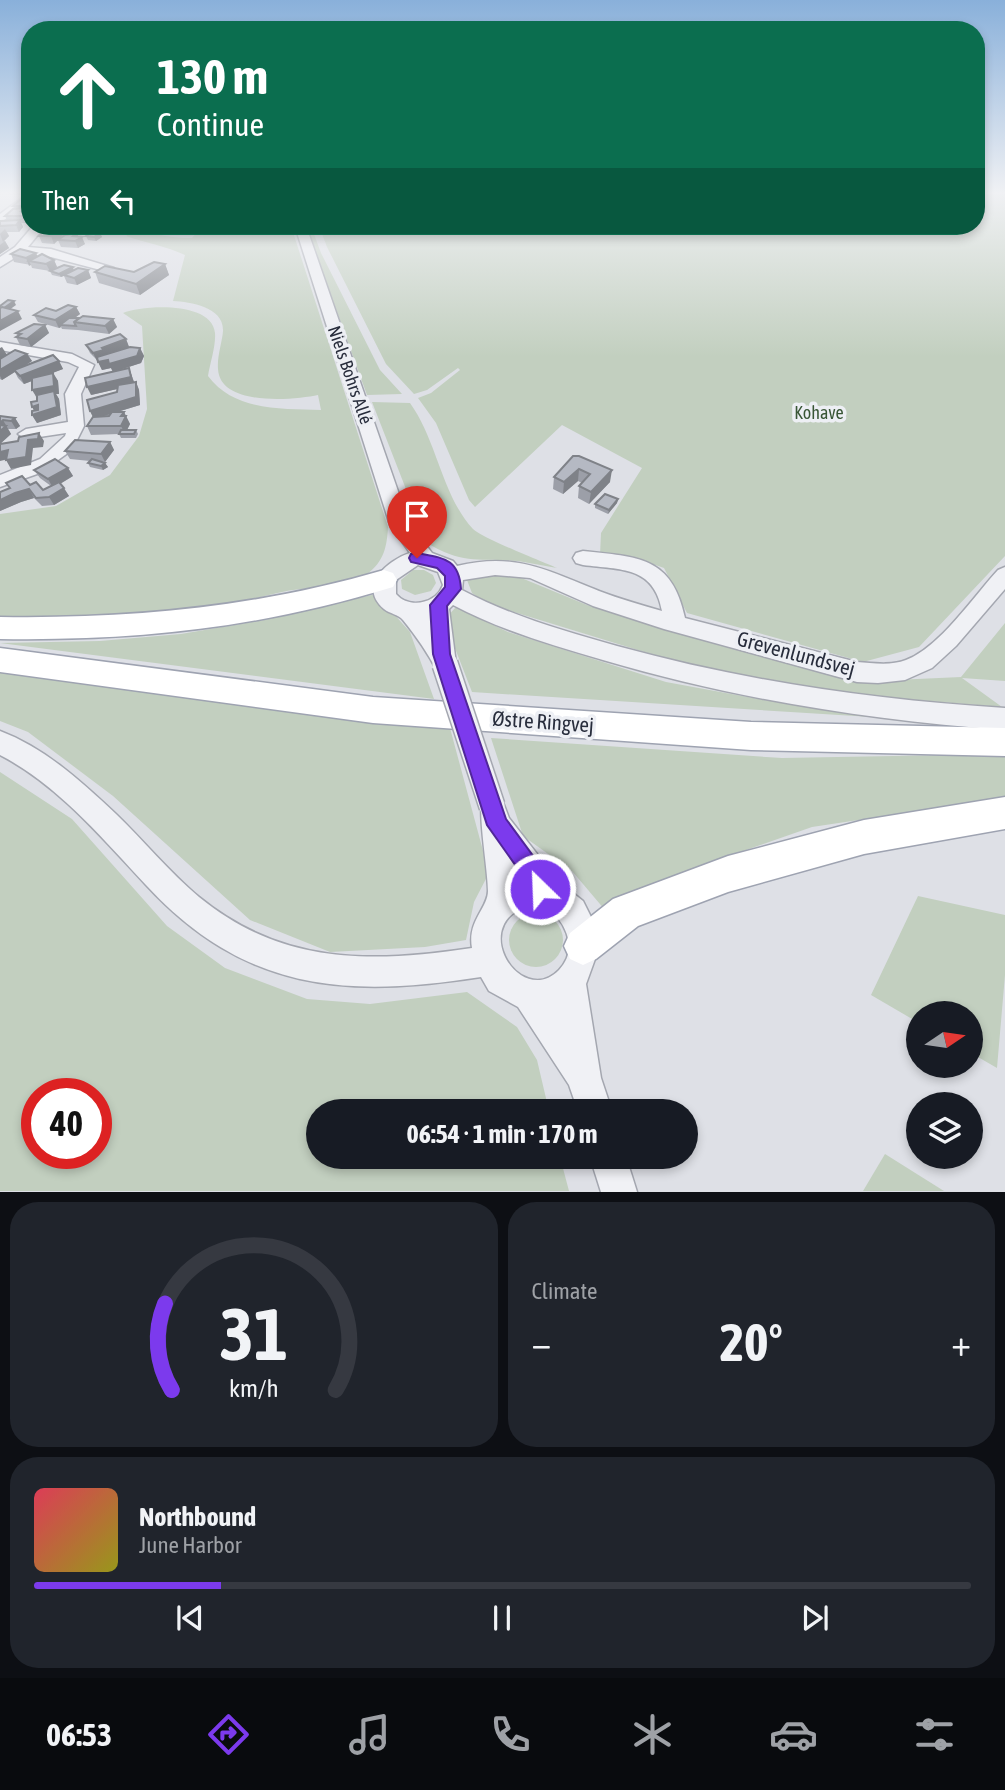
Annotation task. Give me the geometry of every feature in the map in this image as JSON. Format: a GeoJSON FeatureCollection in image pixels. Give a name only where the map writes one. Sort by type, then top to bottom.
{"type":"FeatureCollection","features":[{"type":"Feature","properties":{"kind":"main road"},"geometry":{"type":"LineString","coordinates":[[0,628],[72,630],[164,625],[257,612],[346,592],[390,573]]}},
{"type":"Feature","properties":{"kind":"main road","name":"Østre Ringvej"},"geometry":{"type":"LineString","coordinates":[[0,660],[373,710],[751,736],[1005,742]]}},
{"type":"Feature","properties":{"kind":"main road"},"geometry":{"type":"LineString","coordinates":[[583,946],[626,912],[728,874],[864,837],[1005,813]]}},
{"type":"Feature","properties":{"kind":"street"},"geometry":{"type":"LineString","coordinates":[[0,263],[22,247]]}},
{"type":"Feature","properties":{"kind":"street","name":"Niels Bohrs Allé"},"geometry":{"type":"LineString","coordinates":[[307,247],[400,525],[425,558]]}},
{"type":"Feature","properties":{"kind":"street"},"geometry":{"type":"LineString","coordinates":[[19,250],[51,253],[108,268]]}},
{"type":"Feature","properties":{"kind":"street"},"geometry":{"type":"LineString","coordinates":[[0,345],[84,361],[87,365],[74,390],[72,401],[76,426],[72,436],[45,464],[18,477],[0,481]]}},
{"type":"Feature","properties":{"kind":"street"},"geometry":{"type":"LineString","coordinates":[[26,434],[76,426]]}},
{"type":"Feature","properties":{"kind":"street","name":"Niels Bohrs Allé"},"geometry":{"type":"LineString","coordinates":[[390,573],[400,525]]}},
{"type":"Feature","properties":{"kind":"street"},"geometry":{"type":"LineString","coordinates":[[444,659],[447,591],[442,563],[425,558],[409,560],[390,573],[383,589],[395,606],[420,611],[447,591]]}},
{"type":"Feature","properties":{"kind":"street"},"geometry":{"type":"LineString","coordinates":[[583,558],[641,566],[657,575],[673,599],[675,622]]}},
{"type":"Feature","properties":{"kind":"street","name":"Grevenlundsvej"},"geometry":{"type":"LineString","coordinates":[[447,591],[473,569],[519,569],[541,574],[599,599],[675,622],[857,672],[885,674],[912,668],[936,653],[1005,575]]}},
{"type":"Feature","properties":{"kind":"street"},"geometry":{"type":"LineString","coordinates":[[447,591],[474,607],[552,636],[670,672],[802,699],[940,716],[1005,719]]}},
{"type":"Feature","properties":{"kind":"street"},"geometry":{"type":"LineString","coordinates":[[407,610],[444,659],[494,815],[503,900]]}},
{"type":"Feature","properties":{"kind":"street"},"geometry":{"type":"LineString","coordinates":[[0,742],[66,783],[191,909],[255,951],[317,971],[404,974],[489,961]]}},
{"type":"Feature","properties":{"kind":"street"},"geometry":{"type":"LineString","coordinates":[[494,815],[548,891],[562,899],[574,912],[582,929],[583,946],[579,964],[570,980],[550,993],[528,995],[507,986],[496,975],[485,944],[487,927],[493,912],[503,900],[524,890],[548,891]]}},
{"type":"Feature","properties":{"kind":"street"},"geometry":{"type":"LineString","coordinates":[[570,980],[584,1078],[591,1099]]}},
{"type":"Feature","properties":{"kind":"street"},"geometry":{"type":"LineString","coordinates":[[528,995],[584,1078]]}},
{"type":"Feature","properties":{"kind":"street"},"geometry":{"type":"LineString","coordinates":[[612,1169],[619,1192]]}},
{"type":"Feature","properties":{"kind":"green space"},"geometry":{"type":"Polygon","coordinates":[[[163,247],[298,247],[388,527],[381,559],[367,574],[352,581],[223,605],[186,610],[80,616],[0,617],[0,514],[56,506],[110,475],[139,436],[147,409],[142,326],[123,313],[160,307],[190,310],[202,315],[211,323],[215,333],[208,376],[219,387],[231,396],[259,406],[321,410],[318,395],[260,398],[231,390],[222,381],[218,359],[222,323],[218,316],[205,307],[173,301],[185,255],[163,247]]]}},
{"type":"Feature","properties":{"kind":"green space"},"geometry":{"type":"Polygon","coordinates":[[[313,247],[319,247],[380,370],[402,394],[367,395],[313,247]]]}},
{"type":"Feature","properties":{"kind":"green space","name":"Kohave"},"geometry":{"type":"Polygon","coordinates":[[[327,247],[1005,247],[1005,556],[919,647],[863,662],[687,613],[664,568],[644,561],[600,555],[601,533],[642,468],[562,425],[475,507],[469,500],[436,423],[418,398],[431,393],[460,370],[458,368],[427,390],[414,394],[386,364],[327,247]]]}},
{"type":"Feature","properties":{"kind":"green space"},"geometry":{"type":"Polygon","coordinates":[[[372,402],[410,403],[427,434],[454,501],[473,529],[557,568],[518,561],[461,558],[427,543],[372,402]]]}},
{"type":"Feature","properties":{"kind":"green space"},"geometry":{"type":"Polygon","coordinates":[[[413,570],[424,570],[433,575],[436,583],[431,591],[415,595],[402,589],[401,580],[413,570]]]}},
{"type":"Feature","properties":{"kind":"green space"},"geometry":{"type":"Polygon","coordinates":[[[507,572],[587,605],[694,637],[852,677],[895,680],[961,677],[1005,623],[1005,681],[962,678],[1002,707],[854,695],[703,670],[488,604],[472,593],[467,580],[507,572]]]}},
{"type":"Feature","properties":{"kind":"green space"},"geometry":{"type":"Polygon","coordinates":[[[376,594],[410,632],[434,699],[0,643],[100,641],[181,634],[264,620],[376,594]]]}},
{"type":"Feature","properties":{"kind":"green space"},"geometry":{"type":"Polygon","coordinates":[[[456,607],[508,632],[666,682],[764,700],[920,720],[472,692],[444,620],[456,607]]]}},
{"type":"Feature","properties":{"kind":"green space"},"geometry":{"type":"Polygon","coordinates":[[[0,667],[450,728],[489,873],[474,902],[466,940],[425,947],[330,952],[250,920],[113,796],[28,732],[0,721],[0,667]]]}},
{"type":"Feature","properties":{"kind":"green space"},"geometry":{"type":"Polygon","coordinates":[[[491,738],[782,758],[1005,754],[1005,798],[812,827],[697,867],[605,910],[572,871],[523,836],[491,738]]]}},
{"type":"Feature","properties":{"kind":"green space"},"geometry":{"type":"Polygon","coordinates":[[[0,772],[72,819],[167,926],[225,968],[307,999],[370,1004],[467,992],[517,1027],[537,1060],[546,1099],[306,1099],[306,1169],[563,1169],[569,1191],[0,1191],[0,772]]]}},
{"type":"Feature","properties":{"kind":"green space"},"geometry":{"type":"Polygon","coordinates":[[[918,896],[1005,915],[1005,975],[997,1068],[984,1060],[984,1001],[906,1001],[906,1015],[871,995],[918,896]]]}},
{"type":"Feature","properties":{"kind":"green space"},"geometry":{"type":"Polygon","coordinates":[[[536,913],[555,921],[563,940],[555,959],[536,967],[517,959],[509,940],[517,921],[536,913]]]}},
{"type":"Feature","properties":{"kind":"green space"},"geometry":{"type":"Polygon","coordinates":[[[885,1154],[944,1191],[863,1191],[885,1154]]]}},
{"type":"Feature","properties":{"kind":"building"},"geometry":{"type":"Polygon","coordinates":[[[20,249],[36,253],[26,258],[11,254],[20,249]]]}},
{"type":"Feature","properties":{"kind":"building"},"geometry":{"type":"Polygon","coordinates":[[[42,254],[54,260],[46,264],[29,261],[42,254]]]}},
{"type":"Feature","properties":{"kind":"building"},"geometry":{"type":"Polygon","coordinates":[[[154,262],[165,264],[136,284],[95,272],[105,266],[134,272],[154,262]]]}},
{"type":"Feature","properties":{"kind":"building"},"geometry":{"type":"Polygon","coordinates":[[[64,265],[73,267],[59,274],[50,271],[64,265]]]}},
{"type":"Feature","properties":{"kind":"building"},"geometry":{"type":"Polygon","coordinates":[[[78,268],[88,270],[74,278],[64,275],[78,268]]]}},
{"type":"Feature","properties":{"kind":"building"},"geometry":{"type":"Polygon","coordinates":[[[8,300],[14,301],[0,308],[0,306],[8,300]]]}},
{"type":"Feature","properties":{"kind":"building"},"geometry":{"type":"Polygon","coordinates":[[[68,305],[76,307],[55,320],[34,315],[46,308],[56,311],[68,305]]]}},
{"type":"Feature","properties":{"kind":"building"},"geometry":{"type":"Polygon","coordinates":[[[2,307],[18,311],[0,321],[2,307]]]}},
{"type":"Feature","properties":{"kind":"building"},"geometry":{"type":"Polygon","coordinates":[[[83,316],[113,319],[105,326],[74,322],[83,316]]]}},
{"type":"Feature","properties":{"kind":"building"},"geometry":{"type":"Polygon","coordinates":[[[69,318],[79,318],[74,322],[76,326],[60,325],[69,318]]]}},
{"type":"Feature","properties":{"kind":"building"},"geometry":{"type":"Polygon","coordinates":[[[34,324],[45,325],[27,339],[16,337],[21,334],[16,333],[34,324]]]}},
{"type":"Feature","properties":{"kind":"building"},"geometry":{"type":"Polygon","coordinates":[[[120,334],[126,339],[102,348],[104,350],[93,353],[86,345],[120,334]]]}},
{"type":"Feature","properties":{"kind":"building"},"geometry":{"type":"Polygon","coordinates":[[[130,347],[140,348],[137,356],[109,364],[108,360],[98,362],[97,357],[130,347]]]}},
{"type":"Feature","properties":{"kind":"building"},"geometry":{"type":"Polygon","coordinates":[[[15,350],[27,354],[0,370],[0,359],[15,350]]]}},
{"type":"Feature","properties":{"kind":"building"},"geometry":{"type":"Polygon","coordinates":[[[53,355],[59,361],[20,376],[14,370],[53,355]]]}},
{"type":"Feature","properties":{"kind":"building"},"geometry":{"type":"Polygon","coordinates":[[[129,368],[131,377],[87,387],[85,378],[129,368]]]}},
{"type":"Feature","properties":{"kind":"building"},"geometry":{"type":"Polygon","coordinates":[[[53,373],[54,386],[32,390],[32,378],[53,373]]]}},
{"type":"Feature","properties":{"kind":"building"},"geometry":{"type":"Polygon","coordinates":[[[136,382],[136,397],[90,411],[87,400],[117,392],[118,385],[136,382]]]}},
{"type":"Feature","properties":{"kind":"building"},"geometry":{"type":"Polygon","coordinates":[[[54,391],[57,407],[32,415],[32,411],[38,410],[38,405],[32,407],[31,402],[37,401],[37,395],[54,391]]]}},
{"type":"Feature","properties":{"kind":"building"},"geometry":{"type":"Polygon","coordinates":[[[112,412],[124,412],[121,416],[126,416],[121,426],[87,426],[93,417],[109,416],[112,412]]]}},
{"type":"Feature","properties":{"kind":"building"},"geometry":{"type":"Polygon","coordinates":[[[0,416],[15,418],[0,423],[0,416]]]}},
{"type":"Feature","properties":{"kind":"building"},"geometry":{"type":"Polygon","coordinates":[[[121,430],[136,430],[134,434],[119,434],[121,430]]]}},
{"type":"Feature","properties":{"kind":"building"},"geometry":{"type":"Polygon","coordinates":[[[39,433],[38,439],[28,440],[26,457],[6,460],[8,450],[0,452],[0,444],[39,433]]]}},
{"type":"Feature","properties":{"kind":"building"},"geometry":{"type":"Polygon","coordinates":[[[75,440],[110,442],[101,454],[65,451],[75,440]]]}},
{"type":"Feature","properties":{"kind":"building"},"geometry":{"type":"Polygon","coordinates":[[[573,456],[612,470],[591,492],[579,486],[590,474],[579,469],[564,482],[554,477],[573,456]]]}},
{"type":"Feature","properties":{"kind":"building"},"geometry":{"type":"Polygon","coordinates":[[[55,459],[68,468],[48,479],[34,470],[55,459]]]}},
{"type":"Feature","properties":{"kind":"building"},"geometry":{"type":"Polygon","coordinates":[[[92,459],[105,463],[101,466],[88,463],[92,459]]]}},
{"type":"Feature","properties":{"kind":"building"},"geometry":{"type":"Polygon","coordinates":[[[22,476],[30,485],[36,482],[43,490],[59,482],[64,488],[49,497],[36,498],[29,489],[0,500],[0,492],[10,488],[6,483],[22,476]]]}},
{"type":"Feature","properties":{"kind":"building"},"geometry":{"type":"Polygon","coordinates":[[[605,494],[618,499],[609,510],[595,504],[605,494]]]}},
{"type":"Feature","properties":{"kind":"route"},"geometry":{"type":"LineString","coordinates":[[417,558],[442,563],[450,570],[454,579],[453,589],[439,605],[442,654],[497,825],[548,891],[540,889]]}}]}
